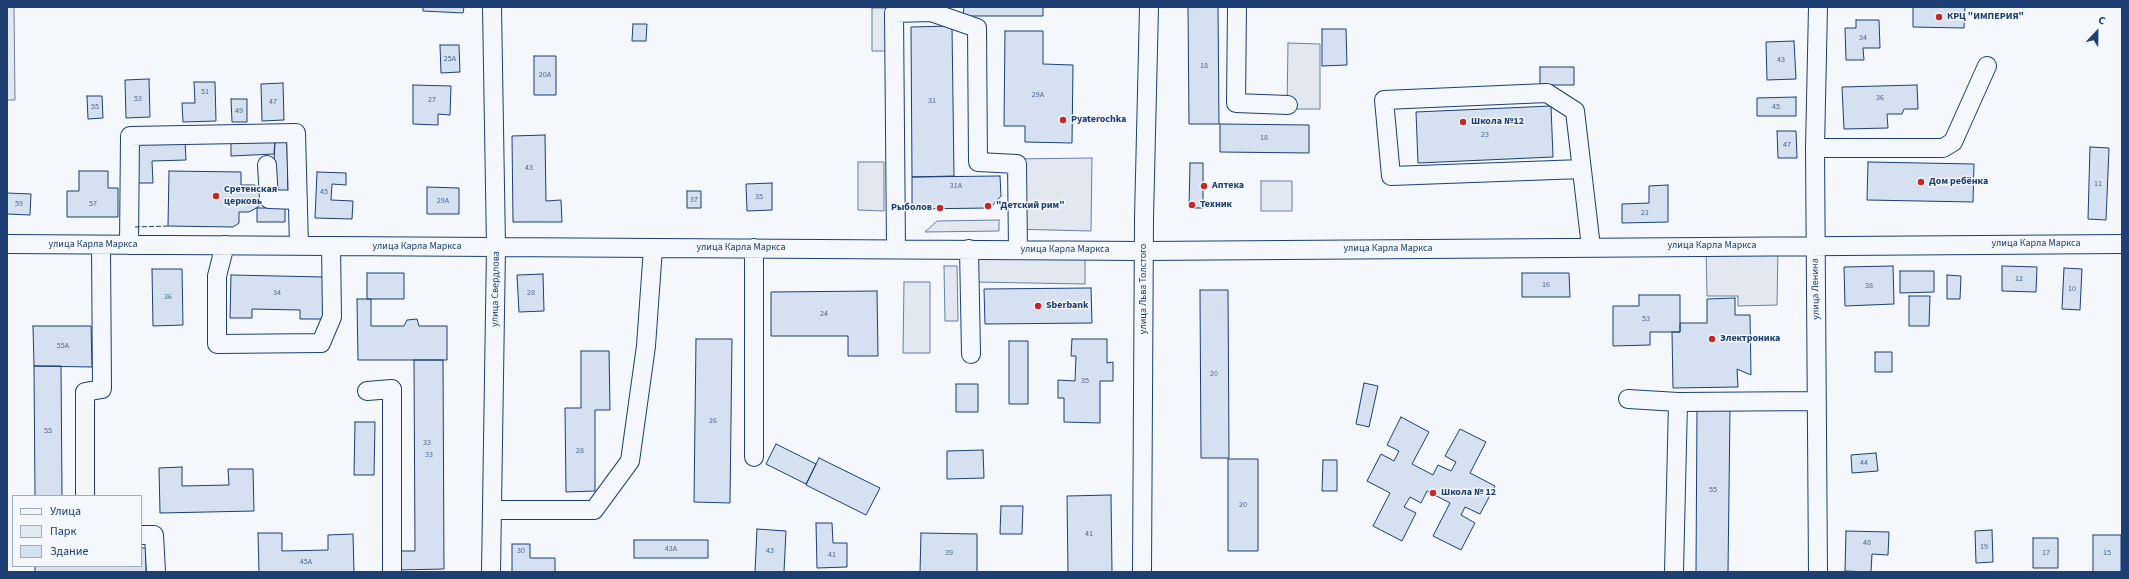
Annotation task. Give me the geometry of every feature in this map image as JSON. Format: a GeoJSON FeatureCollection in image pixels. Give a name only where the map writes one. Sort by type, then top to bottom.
{"type":"FeatureCollection","features":[{"type":"Feature","properties":{"kind":"street","name":"улица Свердлова"},"geometry":{"type":"LineString","coordinates":[[490,572],[496,247],[492,7]]}},
{"type":"Feature","properties":{"kind":"street","name":"улица Льва Толстого"},"geometry":{"type":"LineString","coordinates":[[1142,572],[1144,251],[1149,7]]}},
{"type":"Feature","properties":{"kind":"street"},"geometry":{"type":"LineString","coordinates":[[1237,7],[1236,103],[1288,105]]}},
{"type":"Feature","properties":{"kind":"street","name":"улица Ленина"},"geometry":{"type":"LineString","coordinates":[[1818,7],[1815,148],[1818,572]]}},
{"type":"Feature","properties":{"kind":"street"},"geometry":{"type":"LineString","coordinates":[[896,249],[894,13],[931,10],[977,28],[978,162],[1017,164],[1018,249]]}},
{"type":"Feature","properties":{"kind":"street"},"geometry":{"type":"LineString","coordinates":[[1815,148],[1943,148],[1952,142],[1987,66]]}},
{"type":"Feature","properties":{"kind":"street"},"geometry":{"type":"LineString","coordinates":[[1582,169],[1391,176],[1384,100],[1547,93],[1575,111],[1582,169],[1591,247]]}},
{"type":"Feature","properties":{"kind":"street"},"geometry":{"type":"LineString","coordinates":[[129,245],[130,136],[296,133],[299,246]]}},
{"type":"Feature","properties":{"kind":"street"},"geometry":{"type":"LineString","coordinates":[[267,165],[269,199],[298,200]]}},
{"type":"Feature","properties":{"kind":"street","name":"улица Карла Маркса"},"geometry":{"type":"LineString","coordinates":[[7,244],[1018,249],[1144,251],[2122,244]]}},
{"type":"Feature","properties":{"kind":"street"},"geometry":{"type":"LineString","coordinates":[[85,495],[85,392],[102,389],[102,245]]}},
{"type":"Feature","properties":{"kind":"street"},"geometry":{"type":"LineString","coordinates":[[225,245],[216,276],[217,344],[321,343],[332,317],[331,246]]}},
{"type":"Feature","properties":{"kind":"street"},"geometry":{"type":"LineString","coordinates":[[492,510],[594,510],[630,461],[646,346],[653,248]]}},
{"type":"Feature","properties":{"kind":"street"},"geometry":{"type":"LineString","coordinates":[[754,248],[754,457]]}},
{"type":"Feature","properties":{"kind":"street"},"geometry":{"type":"LineString","coordinates":[[969,249],[971,354]]}},
{"type":"Feature","properties":{"kind":"street"},"geometry":{"type":"LineString","coordinates":[[367,391],[392,389],[392,572]]}},
{"type":"Feature","properties":{"kind":"street"},"geometry":{"type":"LineString","coordinates":[[1628,399],[1678,402],[1817,401]]}},
{"type":"Feature","properties":{"kind":"street"},"geometry":{"type":"LineString","coordinates":[[1674,572],[1678,402]]}},
{"type":"Feature","properties":{"kind":"street"},"geometry":{"type":"LineString","coordinates":[[142,535],[154,536],[156,572]]}},
{"type":"Feature","properties":{"kind":"green space"},"geometry":{"type":"Polygon","coordinates":[[[1261,181],[1292,181],[1292,211],[1261,211],[1261,181]]]}},
{"type":"Feature","properties":{"kind":"green space"},"geometry":{"type":"Polygon","coordinates":[[[904,282],[930,282],[930,353],[903,353],[904,282]]]}},
{"type":"Feature","properties":{"kind":"shaded area"},"geometry":{"type":"Polygon","coordinates":[[[7,7],[14,7],[15,100],[7,100],[7,7]]]}},
{"type":"Feature","properties":{"kind":"shaded area"},"geometry":{"type":"Polygon","coordinates":[[[872,8],[886,8],[886,51],[872,51],[872,8]]]}},
{"type":"Feature","properties":{"kind":"shaded area"},"geometry":{"type":"Polygon","coordinates":[[[1288,43],[1320,44],[1320,109],[1287,109],[1288,43]]]}},
{"type":"Feature","properties":{"kind":"shaded area"},"geometry":{"type":"Polygon","coordinates":[[[1092,158],[1091,231],[1011,229],[1012,159],[1092,158]]]}},
{"type":"Feature","properties":{"kind":"shaded area"},"geometry":{"type":"Polygon","coordinates":[[[858,162],[884,162],[884,211],[858,210],[858,162]]]}},
{"type":"Feature","properties":{"kind":"shaded area"},"geometry":{"type":"Polygon","coordinates":[[[999,220],[999,231],[925,232],[937,221],[999,220]]]}},
{"type":"Feature","properties":{"kind":"shaded area"},"geometry":{"type":"Polygon","coordinates":[[[1706,246],[1778,246],[1777,305],[1738,306],[1738,296],[1707,296],[1706,246]]]}},
{"type":"Feature","properties":{"kind":"shaded area"},"geometry":{"type":"Polygon","coordinates":[[[976,253],[1085,254],[1085,284],[976,282],[976,253]]]}},
{"type":"Feature","properties":{"kind":"shaded area"},"geometry":{"type":"Polygon","coordinates":[[[944,266],[957,266],[958,321],[945,321],[944,266]]]}},
{"type":"Feature","properties":{"kind":"building"},"geometry":{"type":"Polygon","coordinates":[[[423,7],[464,7],[463,13],[423,11],[423,7]]]}},
{"type":"Feature","properties":{"kind":"building"},"geometry":{"type":"Polygon","coordinates":[[[964,7],[1043,7],[1043,16],[963,16],[964,7]]]}},
{"type":"Feature","properties":{"kind":"building"},"geometry":{"type":"Polygon","coordinates":[[[1188,7],[1218,7],[1219,124],[1189,124],[1188,7]]]}},
{"type":"Feature","properties":{"kind":"building","name":"КРЦ \"ИМПЕРИЯ\""},"geometry":{"type":"Polygon","coordinates":[[[1913,7],[1965,7],[1964,28],[1913,27],[1913,7]]]}},
{"type":"Feature","properties":{"kind":"building"},"geometry":{"type":"Polygon","coordinates":[[[1856,20],[1879,20],[1880,48],[1863,48],[1864,60],[1846,60],[1845,28],[1856,28],[1856,20]]]}},
{"type":"Feature","properties":{"kind":"building"},"geometry":{"type":"Polygon","coordinates":[[[633,24],[647,24],[646,41],[632,41],[633,24]]]}},
{"type":"Feature","properties":{"kind":"building"},"geometry":{"type":"Polygon","coordinates":[[[952,26],[954,176],[912,177],[911,27],[952,26]]]}},
{"type":"Feature","properties":{"kind":"building"},"geometry":{"type":"Polygon","coordinates":[[[1322,29],[1346,29],[1347,65],[1322,66],[1322,29]]]}},
{"type":"Feature","properties":{"kind":"building"},"geometry":{"type":"Polygon","coordinates":[[[1005,31],[1043,31],[1043,64],[1073,65],[1072,143],[1025,142],[1025,126],[1004,126],[1005,31]]]}},
{"type":"Feature","properties":{"kind":"building"},"geometry":{"type":"Polygon","coordinates":[[[1794,41],[1796,79],[1767,80],[1766,42],[1794,41]]]}},
{"type":"Feature","properties":{"kind":"building"},"geometry":{"type":"Polygon","coordinates":[[[440,45],[459,45],[460,72],[441,73],[440,45]]]}},
{"type":"Feature","properties":{"kind":"building"},"geometry":{"type":"Polygon","coordinates":[[[534,56],[556,56],[556,95],[534,95],[534,56]]]}},
{"type":"Feature","properties":{"kind":"building"},"geometry":{"type":"Polygon","coordinates":[[[1540,67],[1574,67],[1574,85],[1540,85],[1540,67]]]}},
{"type":"Feature","properties":{"kind":"building"},"geometry":{"type":"Polygon","coordinates":[[[149,79],[150,117],[126,118],[125,80],[149,79]]]}},
{"type":"Feature","properties":{"kind":"building"},"geometry":{"type":"Polygon","coordinates":[[[194,82],[215,82],[216,121],[183,122],[182,103],[195,103],[194,82]]]}},
{"type":"Feature","properties":{"kind":"building"},"geometry":{"type":"Polygon","coordinates":[[[283,83],[284,120],[262,121],[261,84],[283,83]]]}},
{"type":"Feature","properties":{"kind":"building"},"geometry":{"type":"Polygon","coordinates":[[[413,85],[451,86],[450,115],[438,114],[438,125],[413,124],[413,85]]]}},
{"type":"Feature","properties":{"kind":"building"},"geometry":{"type":"Polygon","coordinates":[[[1917,85],[1918,109],[1904,109],[1902,114],[1887,114],[1888,128],[1844,129],[1842,87],[1917,85]]]}},
{"type":"Feature","properties":{"kind":"building"},"geometry":{"type":"Polygon","coordinates":[[[87,96],[102,96],[103,118],[88,119],[87,96]]]}},
{"type":"Feature","properties":{"kind":"building"},"geometry":{"type":"Polygon","coordinates":[[[1796,97],[1796,116],[1757,116],[1757,98],[1796,97]]]}},
{"type":"Feature","properties":{"kind":"building"},"geometry":{"type":"Polygon","coordinates":[[[231,99],[247,99],[247,122],[232,122],[231,99]]]}},
{"type":"Feature","properties":{"kind":"building"},"geometry":{"type":"Polygon","coordinates":[[[1551,106],[1553,157],[1418,163],[1416,112],[1551,106]]]}},
{"type":"Feature","properties":{"kind":"building"},"geometry":{"type":"Polygon","coordinates":[[[1220,124],[1309,125],[1309,153],[1220,152],[1220,124]]]}},
{"type":"Feature","properties":{"kind":"building"},"geometry":{"type":"Polygon","coordinates":[[[1777,131],[1796,131],[1797,158],[1778,158],[1777,131]]]}},
{"type":"Feature","properties":{"kind":"building"},"geometry":{"type":"Polygon","coordinates":[[[545,135],[546,201],[561,200],[562,222],[513,222],[512,136],[545,135]]]}},
{"type":"Feature","properties":{"kind":"building"},"geometry":{"type":"Polygon","coordinates":[[[231,140],[275,140],[274,154],[231,156],[231,140]]]}},
{"type":"Feature","properties":{"kind":"building"},"geometry":{"type":"Polygon","coordinates":[[[275,140],[287,143],[288,192],[273,192],[275,140]]]}},
{"type":"Feature","properties":{"kind":"building"},"geometry":{"type":"Polygon","coordinates":[[[185,141],[186,160],[152,161],[153,183],[137,183],[134,142],[185,141]]]}},
{"type":"Feature","properties":{"kind":"building"},"geometry":{"type":"Polygon","coordinates":[[[2090,147],[2109,148],[2106,220],[2088,219],[2090,147]]]}},
{"type":"Feature","properties":{"kind":"building","name":"Дом ребёнка"},"geometry":{"type":"Polygon","coordinates":[[[1868,162],[1974,164],[1973,202],[1867,200],[1868,162]]]}},
{"type":"Feature","properties":{"kind":"building"},"geometry":{"type":"Polygon","coordinates":[[[1190,163],[1203,163],[1203,208],[1189,208],[1190,163]]]}},
{"type":"Feature","properties":{"kind":"building"},"geometry":{"type":"Polygon","coordinates":[[[79,171],[108,171],[108,188],[118,188],[118,217],[67,217],[67,191],[79,191],[79,171]]]}},
{"type":"Feature","properties":{"kind":"building","name":"Сретенская церковь"},"geometry":{"type":"Polygon","coordinates":[[[169,171],[241,172],[241,185],[255,185],[262,191],[263,201],[258,207],[249,212],[239,212],[239,223],[233,227],[168,226],[169,171]]]}},
{"type":"Feature","properties":{"kind":"building"},"geometry":{"type":"Polygon","coordinates":[[[317,172],[346,173],[346,185],[332,184],[331,200],[353,201],[352,219],[315,218],[317,172]]]}},
{"type":"Feature","properties":{"kind":"building"},"geometry":{"type":"Polygon","coordinates":[[[1000,176],[1001,196],[990,208],[912,209],[912,177],[1000,176]]]}},
{"type":"Feature","properties":{"kind":"building"},"geometry":{"type":"Polygon","coordinates":[[[772,183],[772,210],[747,211],[746,184],[772,183]]]}},
{"type":"Feature","properties":{"kind":"building"},"geometry":{"type":"Polygon","coordinates":[[[1668,185],[1668,222],[1622,223],[1622,204],[1649,203],[1649,186],[1668,185]]]}},
{"type":"Feature","properties":{"kind":"building"},"geometry":{"type":"Polygon","coordinates":[[[427,187],[459,188],[459,214],[427,214],[427,187]]]}},
{"type":"Feature","properties":{"kind":"building"},"geometry":{"type":"Polygon","coordinates":[[[687,191],[701,191],[701,208],[687,208],[687,191]]]}},
{"type":"Feature","properties":{"kind":"building"},"geometry":{"type":"Polygon","coordinates":[[[7,193],[31,194],[30,215],[7,214],[7,193]]]}},
{"type":"Feature","properties":{"kind":"building"},"geometry":{"type":"Polygon","coordinates":[[[257,208],[285,208],[285,222],[257,222],[257,208]]]}},
{"type":"Feature","properties":{"kind":"building"},"geometry":{"type":"Polygon","coordinates":[[[1893,266],[1894,304],[1845,306],[1844,267],[1893,266]]]}},
{"type":"Feature","properties":{"kind":"building"},"geometry":{"type":"Polygon","coordinates":[[[2002,266],[2037,267],[2036,292],[2002,291],[2002,266]]]}},
{"type":"Feature","properties":{"kind":"building"},"geometry":{"type":"Polygon","coordinates":[[[2064,268],[2082,269],[2080,310],[2062,309],[2064,268]]]}},
{"type":"Feature","properties":{"kind":"building"},"geometry":{"type":"Polygon","coordinates":[[[152,269],[182,269],[183,325],[153,326],[152,269]]]}},
{"type":"Feature","properties":{"kind":"building"},"geometry":{"type":"Polygon","coordinates":[[[1900,271],[1934,271],[1934,292],[1900,293],[1900,271]]]}},
{"type":"Feature","properties":{"kind":"building"},"geometry":{"type":"Polygon","coordinates":[[[367,273],[404,273],[404,299],[367,299],[367,273]]]}},
{"type":"Feature","properties":{"kind":"building"},"geometry":{"type":"Polygon","coordinates":[[[1522,273],[1569,273],[1570,297],[1522,297],[1522,273]]]}},
{"type":"Feature","properties":{"kind":"building"},"geometry":{"type":"Polygon","coordinates":[[[543,274],[544,311],[519,312],[517,275],[543,274]]]}},
{"type":"Feature","properties":{"kind":"building"},"geometry":{"type":"Polygon","coordinates":[[[231,275],[324,277],[323,319],[300,319],[300,310],[252,309],[252,318],[230,318],[231,275]]]}},
{"type":"Feature","properties":{"kind":"building"},"geometry":{"type":"Polygon","coordinates":[[[1947,275],[1961,276],[1960,299],[1947,299],[1947,275]]]}},
{"type":"Feature","properties":{"kind":"building","name":"Sberbank"},"geometry":{"type":"Polygon","coordinates":[[[1091,288],[1092,323],[985,324],[984,289],[1091,288]]]}},
{"type":"Feature","properties":{"kind":"building"},"geometry":{"type":"Polygon","coordinates":[[[1200,290],[1228,290],[1229,458],[1201,458],[1200,290]]]}},
{"type":"Feature","properties":{"kind":"building"},"geometry":{"type":"Polygon","coordinates":[[[877,291],[878,356],[848,356],[848,336],[771,336],[771,292],[877,291]]]}},
{"type":"Feature","properties":{"kind":"building"},"geometry":{"type":"Polygon","coordinates":[[[1639,295],[1680,295],[1680,332],[1650,332],[1650,345],[1613,346],[1613,306],[1639,306],[1639,295]]]}},
{"type":"Feature","properties":{"kind":"building"},"geometry":{"type":"Polygon","coordinates":[[[1909,296],[1930,296],[1929,326],[1909,326],[1909,296]]]}},
{"type":"Feature","properties":{"kind":"building","name":"Электроника"},"geometry":{"type":"Polygon","coordinates":[[[1735,298],[1735,315],[1750,315],[1751,375],[1737,369],[1738,387],[1673,388],[1672,332],[1680,332],[1680,323],[1707,323],[1707,299],[1735,298]]]}},
{"type":"Feature","properties":{"kind":"building"},"geometry":{"type":"Polygon","coordinates":[[[357,299],[371,299],[371,326],[404,326],[407,320],[417,319],[419,326],[447,326],[447,360],[358,360],[357,299]]]}},
{"type":"Feature","properties":{"kind":"building"},"geometry":{"type":"Polygon","coordinates":[[[33,326],[91,326],[92,367],[34,366],[33,326]]]}},
{"type":"Feature","properties":{"kind":"building"},"geometry":{"type":"Polygon","coordinates":[[[696,339],[732,339],[730,503],[694,502],[696,339]]]}},
{"type":"Feature","properties":{"kind":"building"},"geometry":{"type":"Polygon","coordinates":[[[1072,339],[1107,339],[1107,363],[1113,362],[1113,381],[1100,381],[1100,423],[1064,422],[1064,398],[1058,398],[1058,380],[1075,381],[1076,356],[1071,356],[1072,339]]]}},
{"type":"Feature","properties":{"kind":"building"},"geometry":{"type":"Polygon","coordinates":[[[1009,341],[1028,341],[1028,404],[1009,404],[1009,341]]]}},
{"type":"Feature","properties":{"kind":"building"},"geometry":{"type":"Polygon","coordinates":[[[581,351],[609,351],[610,410],[595,410],[595,491],[566,492],[565,408],[581,408],[581,351]]]}},
{"type":"Feature","properties":{"kind":"building"},"geometry":{"type":"Polygon","coordinates":[[[1875,352],[1892,352],[1892,372],[1875,372],[1875,352]]]}},
{"type":"Feature","properties":{"kind":"building"},"geometry":{"type":"Polygon","coordinates":[[[414,360],[443,360],[444,569],[397,570],[397,551],[415,551],[414,360]]]}},
{"type":"Feature","properties":{"kind":"building"},"geometry":{"type":"Polygon","coordinates":[[[34,366],[61,366],[62,495],[35,495],[34,366]]]}},
{"type":"Feature","properties":{"kind":"building"},"geometry":{"type":"Polygon","coordinates":[[[1364,383],[1378,386],[1369,427],[1356,424],[1364,383]]]}},
{"type":"Feature","properties":{"kind":"building"},"geometry":{"type":"Polygon","coordinates":[[[956,384],[978,384],[978,412],[956,412],[956,384]]]}},
{"type":"Feature","properties":{"kind":"building"},"geometry":{"type":"Polygon","coordinates":[[[1697,408],[1730,409],[1728,572],[1696,572],[1697,408]]]}},
{"type":"Feature","properties":{"kind":"building"},"geometry":{"type":"Polygon","coordinates":[[[1401,417],[1429,432],[1412,464],[1433,475],[1438,465],[1451,471],[1456,462],[1445,456],[1460,429],[1486,442],[1470,473],[1495,486],[1480,514],[1465,507],[1461,515],[1475,523],[1461,550],[1433,536],[1450,503],[1427,491],[1421,503],[1410,497],[1404,507],[1416,513],[1402,541],[1373,526],[1390,493],[1367,481],[1381,454],[1394,461],[1399,451],[1387,445],[1401,417]]]}},
{"type":"Feature","properties":{"kind":"building"},"geometry":{"type":"Polygon","coordinates":[[[355,422],[375,422],[374,475],[354,475],[355,422]]]}},
{"type":"Feature","properties":{"kind":"building"},"geometry":{"type":"Polygon","coordinates":[[[776,444],[816,464],[806,484],[766,464],[776,444]]]}},
{"type":"Feature","properties":{"kind":"building"},"geometry":{"type":"Polygon","coordinates":[[[983,450],[984,478],[947,479],[947,451],[983,450]]]}},
{"type":"Feature","properties":{"kind":"building"},"geometry":{"type":"Polygon","coordinates":[[[1876,453],[1878,471],[1852,473],[1851,455],[1876,453]]]}},
{"type":"Feature","properties":{"kind":"building"},"geometry":{"type":"Polygon","coordinates":[[[819,458],[880,488],[866,515],[806,485],[819,458]]]}},
{"type":"Feature","properties":{"kind":"building"},"geometry":{"type":"Polygon","coordinates":[[[1228,459],[1258,459],[1258,551],[1228,551],[1228,459]]]}},
{"type":"Feature","properties":{"kind":"building"},"geometry":{"type":"Polygon","coordinates":[[[1323,460],[1337,460],[1337,491],[1322,491],[1323,460]]]}},
{"type":"Feature","properties":{"kind":"building"},"geometry":{"type":"Polygon","coordinates":[[[182,467],[182,486],[229,485],[228,469],[253,469],[254,511],[160,513],[159,468],[182,467]]]}},
{"type":"Feature","properties":{"kind":"building"},"geometry":{"type":"Polygon","coordinates":[[[1111,495],[1112,572],[1068,572],[1067,496],[1111,495]]]}},
{"type":"Feature","properties":{"kind":"building"},"geometry":{"type":"Polygon","coordinates":[[[1001,506],[1023,506],[1022,534],[1000,534],[1001,506]]]}},
{"type":"Feature","properties":{"kind":"building"},"geometry":{"type":"Polygon","coordinates":[[[816,523],[832,523],[833,543],[847,543],[847,567],[817,568],[816,523]]]}},
{"type":"Feature","properties":{"kind":"building"},"geometry":{"type":"Polygon","coordinates":[[[757,529],[786,531],[784,572],[755,572],[757,529]]]}},
{"type":"Feature","properties":{"kind":"building"},"geometry":{"type":"Polygon","coordinates":[[[1992,530],[1993,562],[1976,563],[1975,531],[1992,530]]]}},
{"type":"Feature","properties":{"kind":"building"},"geometry":{"type":"Polygon","coordinates":[[[1846,531],[1889,532],[1888,555],[1872,554],[1871,572],[1845,571],[1846,531]]]}},
{"type":"Feature","properties":{"kind":"building"},"geometry":{"type":"Polygon","coordinates":[[[258,533],[282,533],[282,551],[328,550],[328,535],[353,534],[354,572],[259,572],[258,533]]]}},
{"type":"Feature","properties":{"kind":"building"},"geometry":{"type":"Polygon","coordinates":[[[921,533],[977,534],[977,572],[920,572],[921,533]]]}},
{"type":"Feature","properties":{"kind":"building"},"geometry":{"type":"Polygon","coordinates":[[[2093,535],[2121,535],[2121,572],[2093,572],[2093,535]]]}},
{"type":"Feature","properties":{"kind":"building"},"geometry":{"type":"Polygon","coordinates":[[[2033,538],[2058,538],[2058,568],[2033,568],[2033,538]]]}},
{"type":"Feature","properties":{"kind":"building"},"geometry":{"type":"Polygon","coordinates":[[[634,540],[708,540],[708,558],[634,558],[634,540]]]}},
{"type":"Feature","properties":{"kind":"building"},"geometry":{"type":"Polygon","coordinates":[[[512,544],[530,544],[530,558],[555,558],[555,572],[512,572],[512,544]]]}},
{"type":"Feature","properties":{"kind":"building"},"geometry":{"type":"Polygon","coordinates":[[[142,548],[146,548],[146,572],[35,572],[35,567],[142,567],[142,548]]]}},
{"type":"Feature","properties":{"kind":"fence"},"geometry":{"type":"LineString","coordinates":[[135,227],[168,226]]}},
{"type":"Feature","properties":{"kind":"place","name":"КРЦ \"ИМПЕРИЯ\""},"geometry":{"type":"Point","coordinates":[1939,17]}},
{"type":"Feature","properties":{"kind":"place","name":"Pyaterochka"},"geometry":{"type":"Point","coordinates":[1063,120]}},
{"type":"Feature","properties":{"kind":"place","name":"Школа №12"},"geometry":{"type":"Point","coordinates":[1463,122]}},
{"type":"Feature","properties":{"kind":"place","name":"Дом ребёнка"},"geometry":{"type":"Point","coordinates":[1921,182]}},
{"type":"Feature","properties":{"kind":"place","name":"Аптека"},"geometry":{"type":"Point","coordinates":[1204,186]}},
{"type":"Feature","properties":{"kind":"place","name":"Сретенская церковь"},"geometry":{"type":"Point","coordinates":[216,196]}},
{"type":"Feature","properties":{"kind":"place","name":"Техник"},"geometry":{"type":"Point","coordinates":[1192,205]}},
{"type":"Feature","properties":{"kind":"place","name":"\"Детский рим\""},"geometry":{"type":"Point","coordinates":[988,206]}},
{"type":"Feature","properties":{"kind":"place","name":"Рыболов"},"geometry":{"type":"Point","coordinates":[940,208]}},
{"type":"Feature","properties":{"kind":"place","name":"Sberbank"},"geometry":{"type":"Point","coordinates":[1038,306]}},
{"type":"Feature","properties":{"kind":"place","name":"Электроника"},"geometry":{"type":"Point","coordinates":[1712,339]}},
{"type":"Feature","properties":{"kind":"place","name":"Школа № 12"},"geometry":{"type":"Point","coordinates":[1433,493]}}]}
